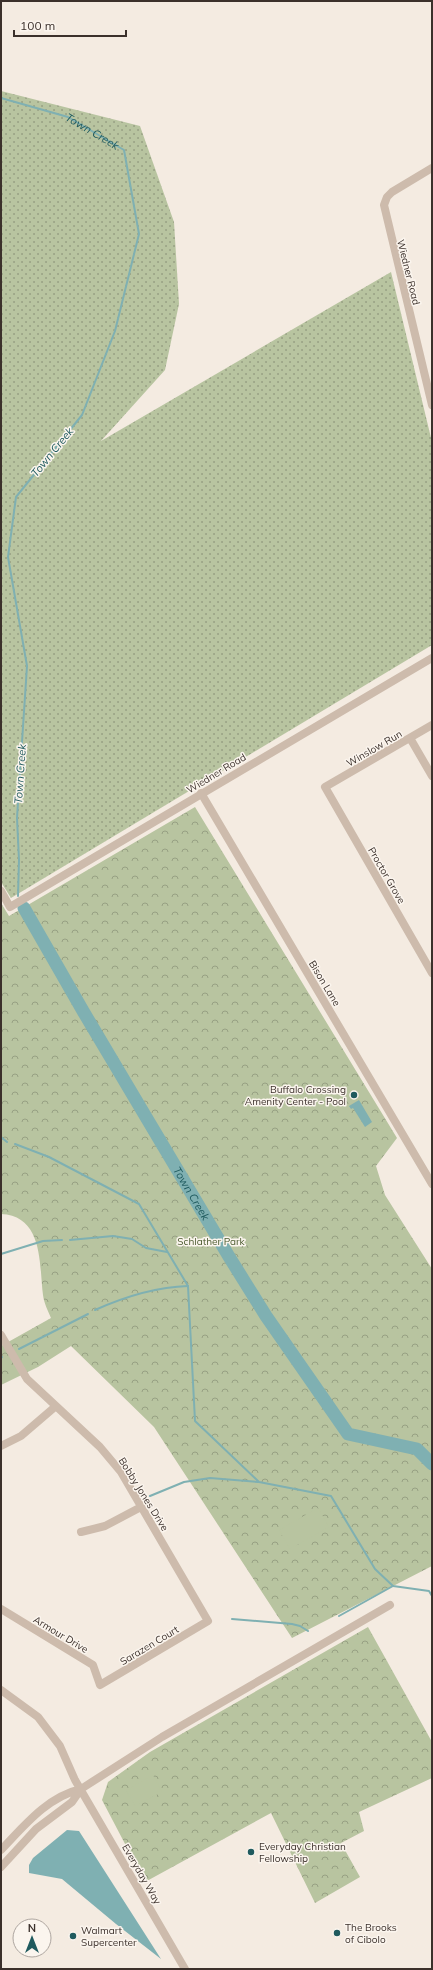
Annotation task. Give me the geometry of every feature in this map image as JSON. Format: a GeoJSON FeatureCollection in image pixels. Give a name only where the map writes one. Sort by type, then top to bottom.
{"type":"FeatureCollection","features":[{"type":"Feature","properties":{"kind":"street","name":"Wiedner Road"},"geometry":{"type":"LineString","coordinates":[[432,168],[392,192],[385,200],[384,210],[432,405]]}},
{"type":"Feature","properties":{"kind":"street","name":"Wiedner Road"},"geometry":{"type":"LineString","coordinates":[[1,891],[10,907],[432,658]]}},
{"type":"Feature","properties":{"kind":"street","name":"Winslow Run"},"geometry":{"type":"LineString","coordinates":[[325,787],[432,725]]}},
{"type":"Feature","properties":{"kind":"street"},"geometry":{"type":"LineString","coordinates":[[410,738],[432,776]]}},
{"type":"Feature","properties":{"kind":"street","name":"Proctor Grove"},"geometry":{"type":"LineString","coordinates":[[325,787],[432,973]]}},
{"type":"Feature","properties":{"kind":"street","name":"Bison Lane"},"geometry":{"type":"LineString","coordinates":[[202,793],[432,1184]]}},
{"type":"Feature","properties":{"kind":"street","name":"Bobby Jones Drive"},"geometry":{"type":"LineString","coordinates":[[1,1335],[27,1379],[100,1447],[121,1472],[208,1621]]}},
{"type":"Feature","properties":{"kind":"street"},"geometry":{"type":"LineString","coordinates":[[1,1446],[21,1436],[56,1406]]}},
{"type":"Feature","properties":{"kind":"street"},"geometry":{"type":"LineString","coordinates":[[81,1532],[105,1526],[141,1507]]}},
{"type":"Feature","properties":{"kind":"street"},"geometry":{"type":"LineString","coordinates":[[1,1850],[42,1809],[67,1793],[81,1789],[162,1737],[390,1605]]}},
{"type":"Feature","properties":{"kind":"street","name":"Armour Drive"},"geometry":{"type":"LineString","coordinates":[[1,1609],[93,1665],[100,1685]]}},
{"type":"Feature","properties":{"kind":"street","name":"Sarazen Court"},"geometry":{"type":"LineString","coordinates":[[100,1685],[208,1621]]}},
{"type":"Feature","properties":{"kind":"street","name":"Everyday Way"},"geometry":{"type":"LineString","coordinates":[[1,1690],[38,1717],[60,1746],[81,1789],[185,1969]]}},
{"type":"Feature","properties":{"kind":"street"},"geometry":{"type":"LineString","coordinates":[[1,1867],[36,1829],[72,1802],[81,1789]]}},
{"type":"Feature","properties":{"kind":"green space"},"geometry":{"type":"Polygon","coordinates":[[[1,91],[140,126],[174,222],[179,304],[165,370],[101,441],[391,272],[432,442],[432,645],[11,898],[1,882],[1,91]]]}},
{"type":"Feature","properties":{"kind":"green space","name":"Schlather Park"},"geometry":{"type":"Polygon","coordinates":[[[195,807],[397,1138],[376,1166],[385,1195],[432,1269],[432,1566],[292,1638],[154,1427],[71,1346],[38,1367],[1,1385],[1,1346],[51,1318],[44,1298],[37,1244],[32,1233],[25,1223],[15,1217],[1,1214],[1,903],[9,916],[195,807]]]}},
{"type":"Feature","properties":{"kind":"green space"},"geometry":{"type":"Polygon","coordinates":[[[318,1508],[329,1527],[290,1549],[279,1530],[318,1508]]]}},
{"type":"Feature","properties":{"kind":"green space"},"geometry":{"type":"Polygon","coordinates":[[[368,1627],[432,1742],[432,1778],[359,1812],[364,1831],[341,1843],[360,1877],[315,1903],[271,1813],[145,1882],[102,1800],[108,1782],[150,1752],[368,1627]]]}},
{"type":"Feature","properties":{"kind":"green space"},"geometry":{"type":"Polygon","coordinates":[[[153,1775],[162,1792],[135,1806],[126,1790],[153,1775]]]}},
{"type":"Feature","properties":{"kind":"water"},"geometry":{"type":"Polygon","coordinates":[[[359,1100],[372,1122],[365,1127],[353,1108],[351,1109],[349,1106],[359,1100]]]}},
{"type":"Feature","properties":{"kind":"water"},"geometry":{"type":"Polygon","coordinates":[[[67,1830],[79,1831],[161,1959],[62,1879],[29,1873],[29,1865],[33,1858],[67,1830]]]}},
{"type":"Feature","properties":{"kind":"waterway","name":"Town Creek"},"geometry":{"type":"LineString","coordinates":[[1,98],[68,117],[124,150],[139,234],[115,331],[82,415],[16,497],[8,557],[27,666],[17,818],[19,860],[18,896]]}},
{"type":"Feature","properties":{"kind":"waterway","name":"Town Creek"},"geometry":{"type":"LineString","coordinates":[[24,908],[83,1011],[228,1255],[266,1316],[348,1434],[417,1449],[432,1464]]}},
{"type":"Feature","properties":{"kind":"waterway"},"geometry":{"type":"LineString","coordinates":[[1,1137],[7,1142]]}},
{"type":"Feature","properties":{"kind":"waterway"},"geometry":{"type":"LineString","coordinates":[[15,1144],[49,1157],[139,1204],[188,1286],[195,1421],[259,1482],[331,1496],[375,1569],[393,1586],[429,1591],[432,1596]]}},
{"type":"Feature","properties":{"kind":"waterway"},"geometry":{"type":"LineString","coordinates":[[70,1240],[113,1236],[132,1239],[146,1248],[167,1252]]}},
{"type":"Feature","properties":{"kind":"waterway"},"geometry":{"type":"LineString","coordinates":[[1,1254],[43,1241],[62,1240]]}},
{"type":"Feature","properties":{"kind":"waterway"},"geometry":{"type":"LineString","coordinates":[[95,1310],[140,1294],[164,1288],[188,1286]]}},
{"type":"Feature","properties":{"kind":"waterway"},"geometry":{"type":"LineString","coordinates":[[19,1349],[88,1314]]}},
{"type":"Feature","properties":{"kind":"waterway"},"geometry":{"type":"LineString","coordinates":[[150,1496],[184,1482],[210,1478],[258,1482]]}},
{"type":"Feature","properties":{"kind":"waterway"},"geometry":{"type":"LineString","coordinates":[[339,1616],[393,1586]]}},
{"type":"Feature","properties":{"kind":"waterway"},"geometry":{"type":"LineString","coordinates":[[232,1619],[292,1624],[300,1626],[308,1631]]}},
{"type":"Feature","properties":{"kind":"place","name":"Buffalo Crossing Amenity Center - Pool"},"geometry":{"type":"Point","coordinates":[354,1095]}},
{"type":"Feature","properties":{"kind":"place","name":"Everyday Christian Fellowship"},"geometry":{"type":"Point","coordinates":[251,1852]}},
{"type":"Feature","properties":{"kind":"place","name":"The Brooks of Cibolo"},"geometry":{"type":"Point","coordinates":[337,1933]}},
{"type":"Feature","properties":{"kind":"place","name":"Walmart Supercenter"},"geometry":{"type":"Point","coordinates":[73,1936]}}]}
